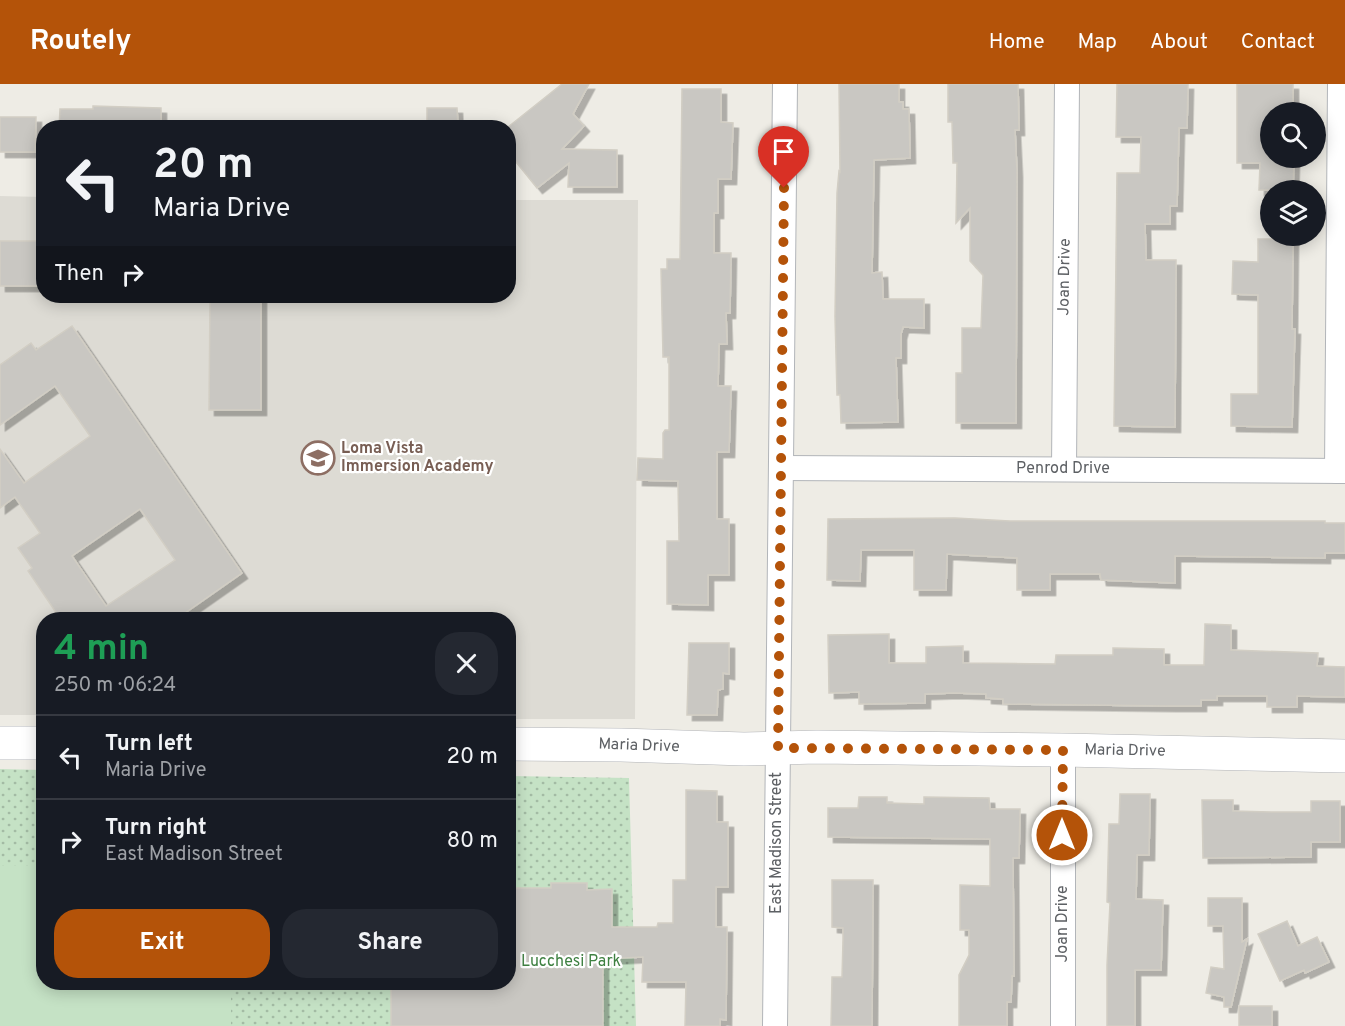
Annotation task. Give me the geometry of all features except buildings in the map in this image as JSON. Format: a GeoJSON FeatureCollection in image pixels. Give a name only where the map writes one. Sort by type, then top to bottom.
{"type":"FeatureCollection","features":[{"type":"Feature","properties":{"kind":"street","name":"East Madison Street"},"geometry":{"type":"LineString","coordinates":[[775,1026],[785,84]]}},
{"type":"Feature","properties":{"kind":"street","name":"Joan Drive"},"geometry":{"type":"LineString","coordinates":[[1064,469],[1067,84]]}},
{"type":"Feature","properties":{"kind":"street"},"geometry":{"type":"LineString","coordinates":[[1340,84],[1341,471]]}},
{"type":"Feature","properties":{"kind":"street","name":"Penrod Drive"},"geometry":{"type":"LineString","coordinates":[[781,468],[1341,471]]}},
{"type":"Feature","properties":{"kind":"street"},"geometry":{"type":"LineString","coordinates":[[0,743],[36,743]]}},
{"type":"Feature","properties":{"kind":"street","name":"Maria Drive"},"geometry":{"type":"LineString","coordinates":[[516,744],[744,749],[1063,750],[1345,756]]}},
{"type":"Feature","properties":{"kind":"street","name":"Joan Drive"},"geometry":{"type":"LineString","coordinates":[[1063,750],[1063,1026]]}},
{"type":"Feature","properties":{"kind":"shaded area","name":"Loma Vista Immersion Academy"},"geometry":{"type":"Polygon","coordinates":[[[0,196],[36,197],[36,303],[516,303],[516,200],[638,200],[635,719],[516,719],[516,612],[36,612],[36,715],[0,715],[0,196]]]}},
{"type":"Feature","properties":{"kind":"green space","name":"Lucchesi Park"},"geometry":{"type":"Polygon","coordinates":[[[0,769],[36,770],[36,990],[516,990],[516,776],[629,778],[636,1026],[0,1026],[0,769]]]}},
{"type":"Feature","properties":{"kind":"green space"},"geometry":{"type":"Polygon","coordinates":[[[0,866],[36,866],[36,990],[231,990],[231,1026],[0,1026],[0,866]]]}},
{"type":"Feature","properties":{"kind":"place","name":"Loma Vista Immersion Academy"},"geometry":{"type":"Point","coordinates":[318,458]}},
{"type":"Feature","properties":{"kind":"route"},"geometry":{"type":"LineString","coordinates":[[784,188],[778,748],[1063,750],[1062,835]]}}]}
